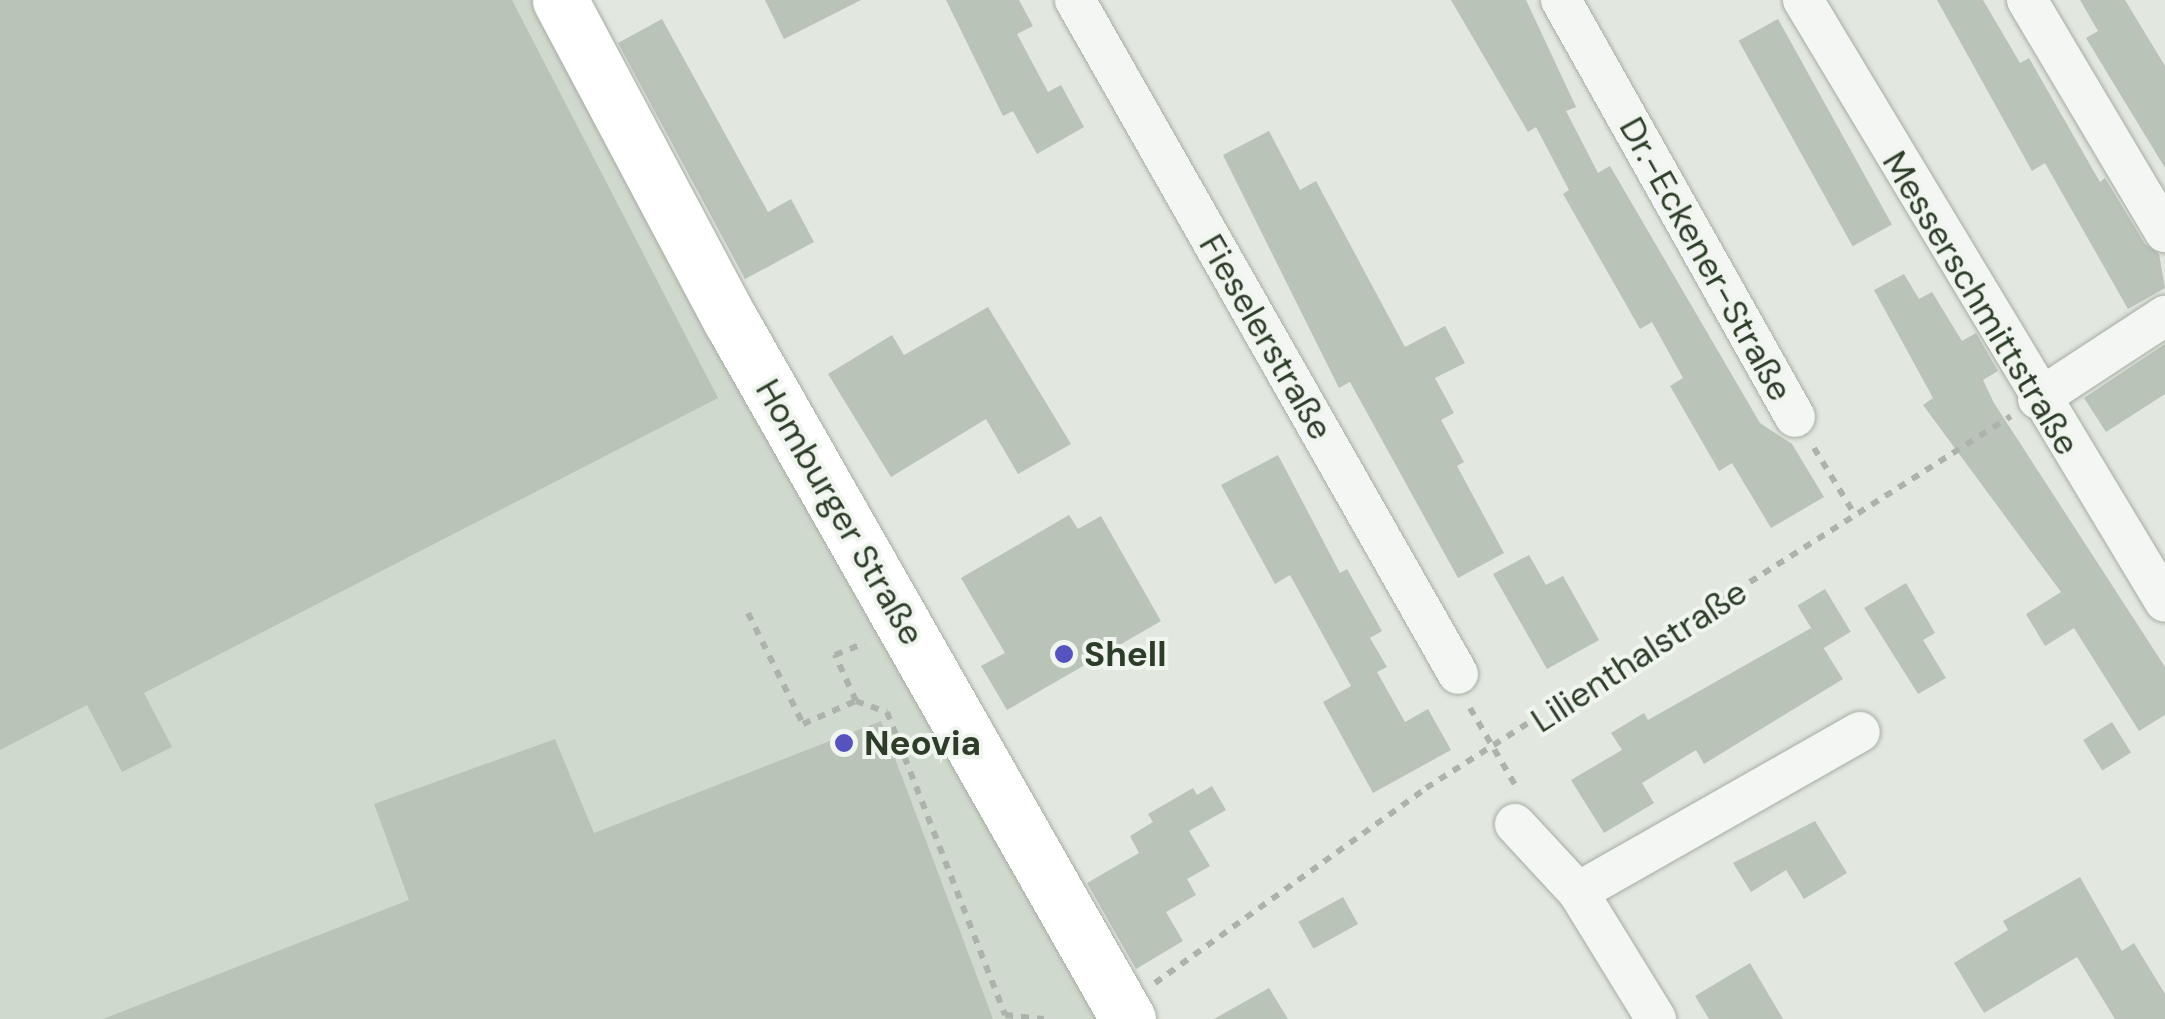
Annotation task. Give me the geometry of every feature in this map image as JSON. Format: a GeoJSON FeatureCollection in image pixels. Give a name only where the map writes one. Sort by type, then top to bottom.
{"type":"FeatureCollection","features":[{"type":"Feature","properties":{"kind":"main road","name":"Homburger Straße"},"geometry":{"type":"LineString","coordinates":[[560,0],[731,320],[1125,1014]]}},
{"type":"Feature","properties":{"kind":"street","name":"Fieselerstraße"},"geometry":{"type":"LineString","coordinates":[[1074,0],[1458,674]]}},
{"type":"Feature","properties":{"kind":"street","name":"Dr.-Eckener-Straße"},"geometry":{"type":"LineString","coordinates":[[1562,0],[1796,418]]}},
{"type":"Feature","properties":{"kind":"street","name":"Messerschmittstraße"},"geometry":{"type":"LineString","coordinates":[[1803,0],[2038,398],[2165,602]]}},
{"type":"Feature","properties":{"kind":"street"},"geometry":{"type":"LineString","coordinates":[[2027,0],[2165,232]]}},
{"type":"Feature","properties":{"kind":"street"},"geometry":{"type":"LineString","coordinates":[[2038,398],[2165,316]]}},
{"type":"Feature","properties":{"kind":"street"},"geometry":{"type":"LineString","coordinates":[[1578,892],[1860,732]]}},
{"type":"Feature","properties":{"kind":"street"},"geometry":{"type":"LineString","coordinates":[[1516,824],[1578,892],[1656,1019]]}},
{"type":"Feature","properties":{"kind":"path","name":"Lilienthalstraße"},"geometry":{"type":"LineString","coordinates":[[1125,1014],[1426,788],[2038,398]]}},
{"type":"Feature","properties":{"kind":"path","name":"Dr.-Eckener-Straße"},"geometry":{"type":"LineString","coordinates":[[1796,418],[1855,515]]}},
{"type":"Feature","properties":{"kind":"path"},"geometry":{"type":"LineString","coordinates":[[748,613],[803,724],[856,701],[887,712],[1005,1015],[1044,1019]]}},
{"type":"Feature","properties":{"kind":"path"},"geometry":{"type":"LineString","coordinates":[[856,701],[835,655],[871,641]]}},
{"type":"Feature","properties":{"kind":"path"},"geometry":{"type":"LineString","coordinates":[[1458,674],[1493,748],[1528,804],[1516,824]]}},
{"type":"Feature","properties":{"kind":"shaded area"},"geometry":{"type":"Polygon","coordinates":[[[0,0],[539,0],[1109,1019],[0,1019],[0,0]]]}},
{"type":"Feature","properties":{"kind":"building"},"geometry":{"type":"Polygon","coordinates":[[[0,0],[512,0],[718,398],[144,693],[172,747],[122,772],[87,705],[0,750],[0,0]]]}},
{"type":"Feature","properties":{"kind":"building"},"geometry":{"type":"Polygon","coordinates":[[[765,0],[861,0],[784,39],[765,0]]]}},
{"type":"Feature","properties":{"kind":"building"},"geometry":{"type":"Polygon","coordinates":[[[946,0],[1019,0],[1033,26],[1017,34],[1048,92],[1061,85],[1084,127],[1037,154],[1013,111],[1003,116],[946,0]]]}},
{"type":"Feature","properties":{"kind":"building"},"geometry":{"type":"Polygon","coordinates":[[[1451,0],[1526,0],[1576,107],[1566,111],[1598,173],[1610,166],[1760,423],[1792,444],[1824,497],[1771,528],[1732,463],[1719,471],[1670,386],[1683,378],[1652,322],[1640,329],[1563,194],[1569,190],[1536,127],[1528,132],[1451,0]]]}},
{"type":"Feature","properties":{"kind":"building"},"geometry":{"type":"Polygon","coordinates":[[[1937,0],[1983,0],[2020,63],[2029,58],[2100,182],[2105,178],[2145,244],[2159,254],[2165,288],[2128,309],[2045,163],[2032,171],[1937,0]]]}},
{"type":"Feature","properties":{"kind":"building"},"geometry":{"type":"Polygon","coordinates":[[[2080,0],[2125,0],[2165,66],[2165,168],[2086,38],[2098,31],[2080,0]]]}},
{"type":"Feature","properties":{"kind":"building"},"geometry":{"type":"Polygon","coordinates":[[[662,19],[768,212],[791,199],[814,242],[745,279],[618,43],[662,19]]]}},
{"type":"Feature","properties":{"kind":"building"},"geometry":{"type":"Polygon","coordinates":[[[1778,19],[1892,225],[1853,246],[1739,41],[1778,19]]]}},
{"type":"Feature","properties":{"kind":"building"},"geometry":{"type":"Polygon","coordinates":[[[1269,131],[1300,190],[1316,181],[1405,347],[1445,326],[1465,363],[1435,378],[1454,413],[1441,420],[1464,462],[1457,466],[1504,553],[1458,578],[1350,382],[1339,388],[1223,155],[1269,131]]]}},
{"type":"Feature","properties":{"kind":"building"},"geometry":{"type":"Polygon","coordinates":[[[1904,274],[1919,299],[1932,292],[1962,341],[1976,333],[1998,371],[1983,380],[1994,403],[2165,667],[2165,715],[2139,731],[2074,628],[2045,646],[2026,614],[2061,592],[1923,405],[1933,398],[1874,290],[1904,274]]]}},
{"type":"Feature","properties":{"kind":"building"},"geometry":{"type":"Polygon","coordinates":[[[988,307],[1071,444],[1018,474],[986,419],[891,477],[828,374],[892,335],[904,355],[988,307]]]}},
{"type":"Feature","properties":{"kind":"building"},"geometry":{"type":"Polygon","coordinates":[[[2165,344],[2165,394],[2106,432],[2084,398],[2165,344]]]}},
{"type":"Feature","properties":{"kind":"building"},"geometry":{"type":"Polygon","coordinates":[[[1278,455],[1340,573],[1347,569],[1382,631],[1370,638],[1387,667],[1377,672],[1405,722],[1428,709],[1451,750],[1373,793],[1323,702],[1351,686],[1290,575],[1275,584],[1221,485],[1278,455]]]}},
{"type":"Feature","properties":{"kind":"building"},"geometry":{"type":"Polygon","coordinates":[[[1069,515],[1078,529],[1101,516],[1161,621],[1007,710],[981,666],[1005,653],[961,578],[1069,515]]]}},
{"type":"Feature","properties":{"kind":"building"},"geometry":{"type":"Polygon","coordinates":[[[1529,555],[1546,585],[1563,576],[1599,640],[1547,669],[1493,574],[1529,555]]]}},
{"type":"Feature","properties":{"kind":"building"},"geometry":{"type":"Polygon","coordinates":[[[1906,583],[1935,633],[1923,640],[1946,678],[1918,694],[1864,608],[1906,583]]]}},
{"type":"Feature","properties":{"kind":"building"},"geometry":{"type":"Polygon","coordinates":[[[1825,589],[1851,632],[1823,648],[1798,605],[1825,589]]]}},
{"type":"Feature","properties":{"kind":"building"},"geometry":{"type":"Polygon","coordinates":[[[1811,628],[1843,679],[1704,764],[1696,750],[1642,783],[1654,803],[1604,833],[1571,780],[1622,750],[1611,733],[1644,713],[1648,720],[1811,628]]]}},
{"type":"Feature","properties":{"kind":"building"},"geometry":{"type":"Polygon","coordinates":[[[881,721],[993,1019],[103,1019],[409,900],[374,804],[555,739],[594,833],[881,721]]]}},
{"type":"Feature","properties":{"kind":"building"},"geometry":{"type":"Polygon","coordinates":[[[2112,722],[2131,753],[2102,771],[2083,740],[2112,722]]]}},
{"type":"Feature","properties":{"kind":"building"},"geometry":{"type":"Polygon","coordinates":[[[1212,786],[1226,810],[1189,831],[1210,866],[1187,879],[1196,895],[1166,912],[1183,941],[1136,969],[1087,883],[1139,853],[1130,836],[1153,822],[1148,814],[1193,788],[1197,795],[1212,786]]]}},
{"type":"Feature","properties":{"kind":"building"},"geometry":{"type":"Polygon","coordinates":[[[1815,821],[1847,873],[1804,899],[1786,870],[1751,892],[1733,863],[1815,821]]]}},
{"type":"Feature","properties":{"kind":"building"},"geometry":{"type":"Polygon","coordinates":[[[2080,877],[2122,951],[2134,943],[2165,994],[2165,1019],[2115,1019],[2077,957],[1984,1013],[1954,963],[2008,930],[2003,921],[2080,877]]]}},
{"type":"Feature","properties":{"kind":"building"},"geometry":{"type":"Polygon","coordinates":[[[1343,897],[1358,924],[1313,949],[1298,922],[1343,897]]]}},
{"type":"Feature","properties":{"kind":"building"},"geometry":{"type":"Polygon","coordinates":[[[1750,963],[1783,1019],[1709,1019],[1695,996],[1750,963]]]}},
{"type":"Feature","properties":{"kind":"building"},"geometry":{"type":"Polygon","coordinates":[[[1269,988],[1288,1019],[1214,1019],[1269,988]]]}},
{"type":"Feature","properties":{"kind":"place","name":"Shell"},"geometry":{"type":"Point","coordinates":[1064,654]}},
{"type":"Feature","properties":{"kind":"place","name":"Neovia"},"geometry":{"type":"Point","coordinates":[844,743]}}]}
